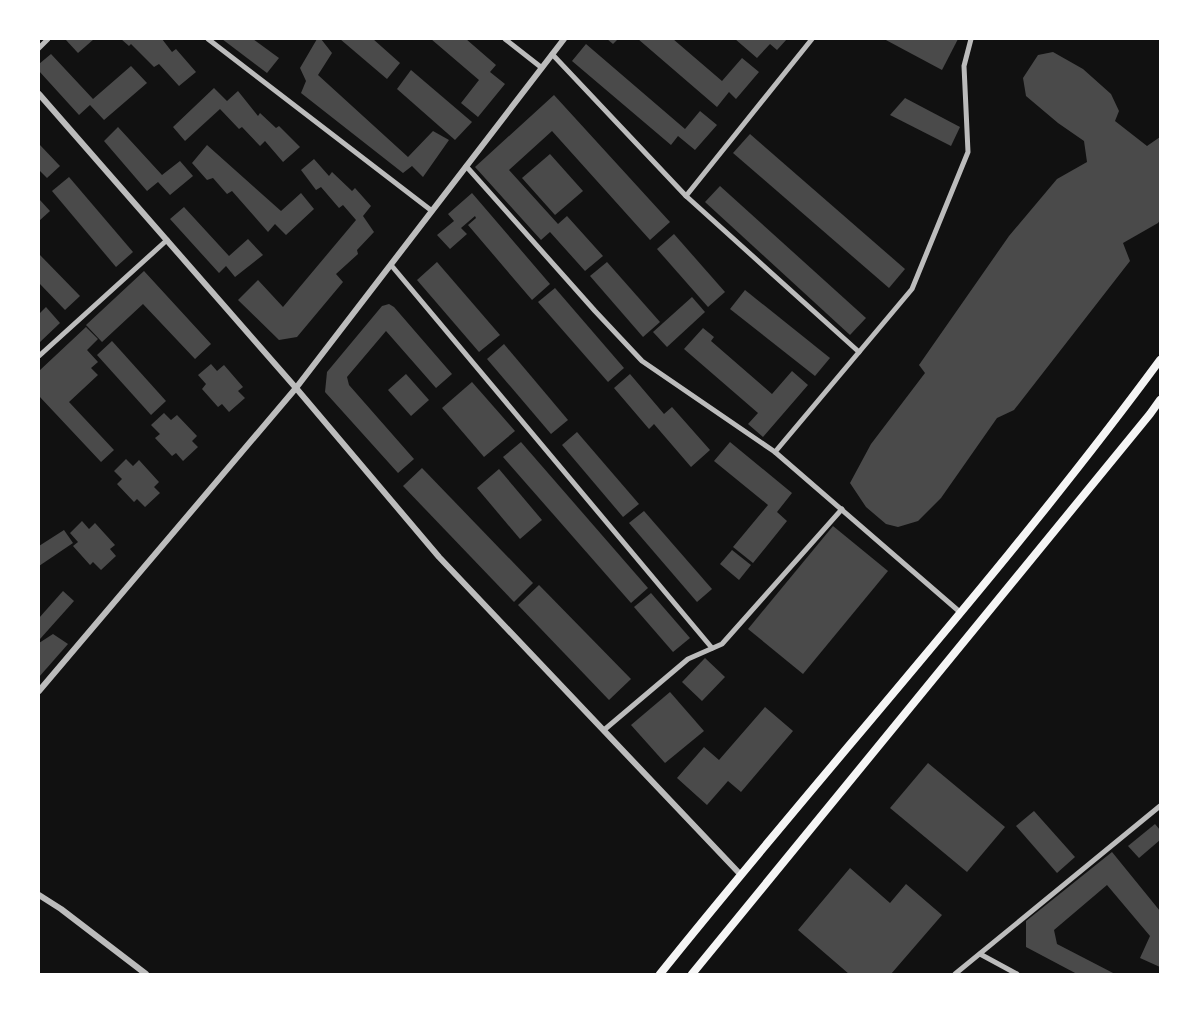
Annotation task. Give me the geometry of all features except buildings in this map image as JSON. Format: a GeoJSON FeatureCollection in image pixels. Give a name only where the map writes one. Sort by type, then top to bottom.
{"type":"FeatureCollection","features":[{"type":"Feature","properties":{"kind":"main road"},"geometry":{"type":"LineString","coordinates":[[660,974],[740,874],[961,613],[1130,401],[1160,360]]}},
{"type":"Feature","properties":{"kind":"main road"},"geometry":{"type":"LineString","coordinates":[[692,974],[1160,400]]}},
{"type":"Feature","properties":{"kind":"street"},"geometry":{"type":"LineString","coordinates":[[39,48],[48,39]]}},
{"type":"Feature","properties":{"kind":"street"},"geometry":{"type":"LineString","coordinates":[[208,39],[432,211]]}},
{"type":"Feature","properties":{"kind":"street"},"geometry":{"type":"LineString","coordinates":[[505,39],[542,68]]}},
{"type":"Feature","properties":{"kind":"street"},"geometry":{"type":"LineString","coordinates":[[39,691],[296,388],[564,39]]}},
{"type":"Feature","properties":{"kind":"street"},"geometry":{"type":"LineString","coordinates":[[686,196],[812,39]]}},
{"type":"Feature","properties":{"kind":"street"},"geometry":{"type":"LineString","coordinates":[[775,452],[912,289],[968,152],[964,66],[971,39]]}},
{"type":"Feature","properties":{"kind":"street"},"geometry":{"type":"LineString","coordinates":[[552,54],[686,196],[859,352]]}},
{"type":"Feature","properties":{"kind":"street"},"geometry":{"type":"LineString","coordinates":[[39,94],[296,388],[439,557],[740,874]]}},
{"type":"Feature","properties":{"kind":"street"},"geometry":{"type":"LineString","coordinates":[[466,166],[642,361],[775,452],[961,613]]}},
{"type":"Feature","properties":{"kind":"street"},"geometry":{"type":"LineString","coordinates":[[39,356],[166,240]]}},
{"type":"Feature","properties":{"kind":"street"},"geometry":{"type":"LineString","coordinates":[[391,265],[712,648]]}},
{"type":"Feature","properties":{"kind":"street"},"geometry":{"type":"LineString","coordinates":[[604,730],[688,659],[722,644],[842,509]]}},
{"type":"Feature","properties":{"kind":"street"},"geometry":{"type":"LineString","coordinates":[[955,974],[1160,806]]}},
{"type":"Feature","properties":{"kind":"street"},"geometry":{"type":"LineString","coordinates":[[39,895],[61,909],[146,974]]}},
{"type":"Feature","properties":{"kind":"street"},"geometry":{"type":"LineString","coordinates":[[980,954],[1017,974]]}}]}
